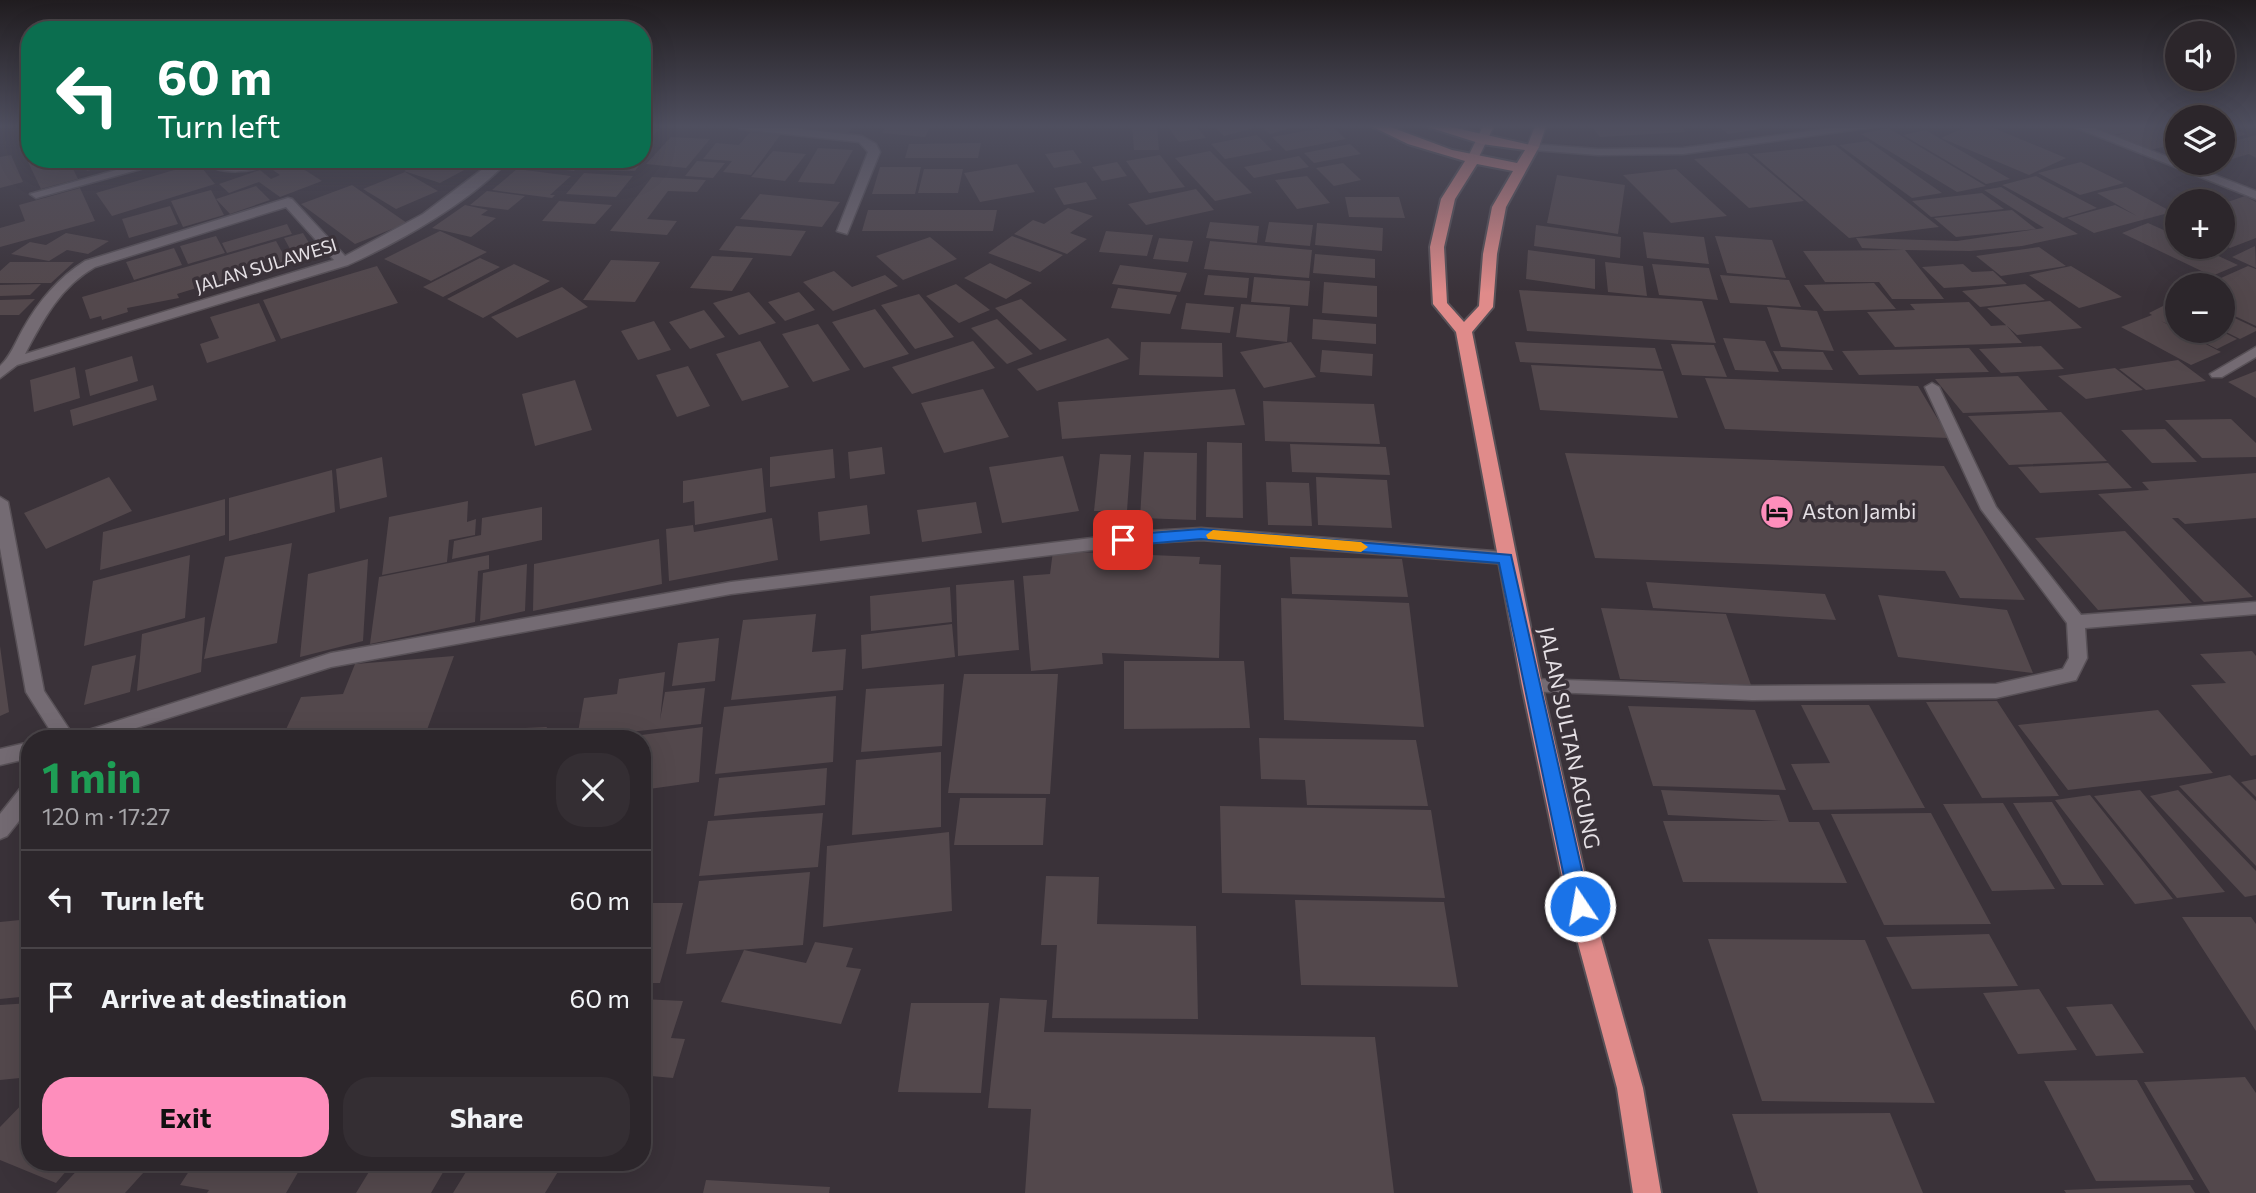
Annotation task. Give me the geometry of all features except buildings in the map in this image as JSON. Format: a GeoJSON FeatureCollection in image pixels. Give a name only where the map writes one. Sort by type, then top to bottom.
{"type":"FeatureCollection","features":[{"type":"Feature","properties":{"kind":"highway"},"geometry":{"type":"LineString","coordinates":[[1459,182],[1448,199],[1437,247],[1440,304],[1464,331],[1486,307],[1490,254],[1499,207],[1514,182]]}},
{"type":"Feature","properties":{"kind":"highway","name":"JALAN SULTAN AGUNG"},"geometry":{"type":"LineString","coordinates":[[1464,331],[1532,686],[1580,906],[1630,1088],[1647,1193]]}},
{"type":"Feature","properties":{"kind":"street"},"geometry":{"type":"LineString","coordinates":[[36,194],[84,182]]}},
{"type":"Feature","properties":{"kind":"street","name":"JALAN SULAWESI"},"geometry":{"type":"LineString","coordinates":[[17,361],[343,262],[412,229],[474,182]]}},
{"type":"Feature","properties":{"kind":"street"},"geometry":{"type":"LineString","coordinates":[[843,231],[862,182]]}},
{"type":"Feature","properties":{"kind":"street"},"geometry":{"type":"LineString","coordinates":[[2221,182],[2256,195]]}},
{"type":"Feature","properties":{"kind":"street"},"geometry":{"type":"LineString","coordinates":[[0,374],[17,361],[35,320],[76,271],[288,202],[343,262]]}},
{"type":"Feature","properties":{"kind":"street"},"geometry":{"type":"LineString","coordinates":[[2217,374],[2256,351]]}},
{"type":"Feature","properties":{"kind":"street"},"geometry":{"type":"LineString","coordinates":[[1532,686],[1752,693],[1996,691],[2069,675],[2078,658],[2076,622],[1989,509],[1932,387]]}},
{"type":"Feature","properties":{"kind":"street"},"geometry":{"type":"LineString","coordinates":[[0,502],[35,692],[60,730]]}},
{"type":"Feature","properties":{"kind":"street"},"geometry":{"type":"LineString","coordinates":[[107,730],[331,660],[744,586],[1149,537],[1201,534],[1506,558]]}},
{"type":"Feature","properties":{"kind":"street"},"geometry":{"type":"LineString","coordinates":[[2076,622],[2256,608]]}},
{"type":"Feature","properties":{"kind":"street"},"geometry":{"type":"LineString","coordinates":[[0,757],[21,752]]}},
{"type":"Feature","properties":{"kind":"street"},"geometry":{"type":"LineString","coordinates":[[0,830],[21,803]]}},
{"type":"Feature","properties":{"kind":"slow traffic"},"geometry":{"type":"LineString","coordinates":[[1213,535],[1361,547]]}},
{"type":"Feature","properties":{"kind":"place","name":"Aston Jambi"},"geometry":{"type":"Point","coordinates":[1777,512]}},
{"type":"Feature","properties":{"kind":"route"},"geometry":{"type":"LineString","coordinates":[[1123,540],[1201,534],[1506,558],[1580,906]]}}]}
